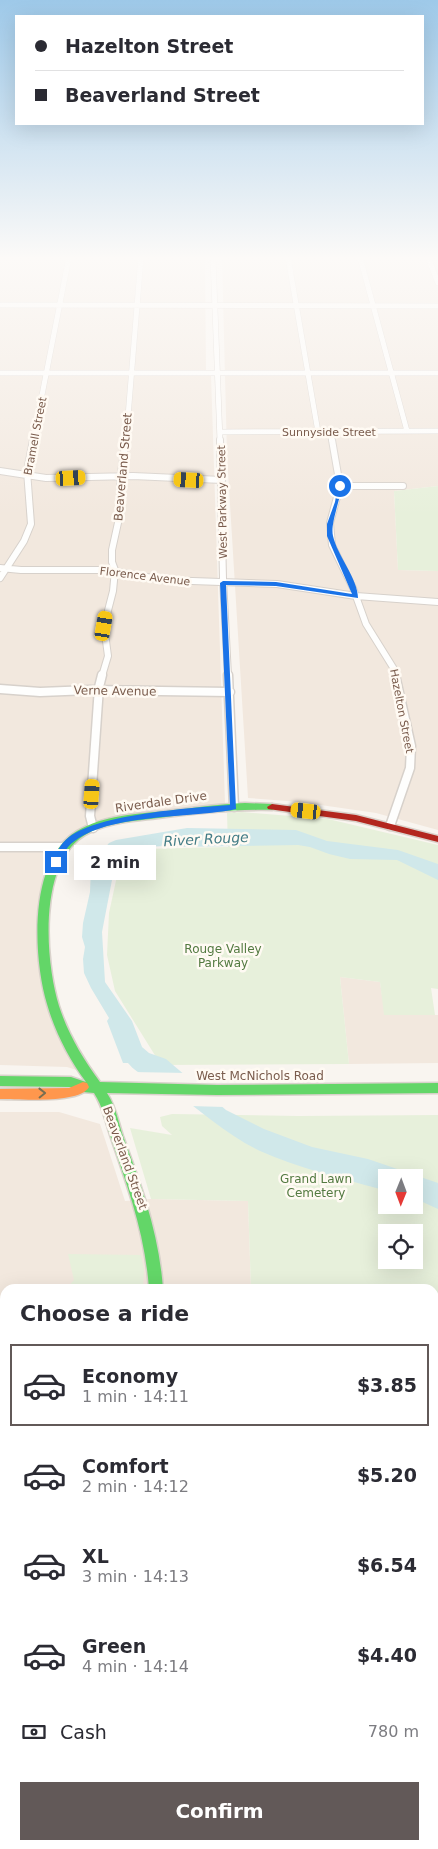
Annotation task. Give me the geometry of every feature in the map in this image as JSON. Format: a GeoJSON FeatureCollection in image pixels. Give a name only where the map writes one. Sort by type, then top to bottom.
{"type":"FeatureCollection","features":[{"type":"Feature","properties":{"kind":"street","name":"Bramell Street"},"geometry":{"type":"LineString","coordinates":[[0,578],[3,568],[24,541],[31,524],[26,476],[53,343]]}},
{"type":"Feature","properties":{"kind":"street","name":"Beaverland Street"},"geometry":{"type":"LineString","coordinates":[[93,828],[90,816],[99,690],[107,662],[104,626],[113,592],[115,572],[112,562],[112,550],[121,509],[121,476],[128,429],[134,343]]}},
{"type":"Feature","properties":{"kind":"street","name":"West Parkway Street"},"geometry":{"type":"LineString","coordinates":[[217,343],[222,480],[223,583],[230,692],[234,808]]}},
{"type":"Feature","properties":{"kind":"street"},"geometry":{"type":"LineString","coordinates":[[303,343],[318,432]]}},
{"type":"Feature","properties":{"kind":"street"},"geometry":{"type":"LineString","coordinates":[[383,343],[407,431]]}},
{"type":"Feature","properties":{"kind":"street"},"geometry":{"type":"LineString","coordinates":[[0,373],[438,374]]}},
{"type":"Feature","properties":{"kind":"street","name":"Sunnyside Street"},"geometry":{"type":"LineString","coordinates":[[220,432],[438,431]]}},
{"type":"Feature","properties":{"kind":"street","name":"Hazelton Street"},"geometry":{"type":"LineString","coordinates":[[330,432],[340,486],[330,524],[330,536],[366,624],[394,668],[410,746],[410,768],[390,826]]}},
{"type":"Feature","properties":{"kind":"street"},"geometry":{"type":"LineString","coordinates":[[0,471],[26,476],[62,478],[121,476],[222,480]]}},
{"type":"Feature","properties":{"kind":"street"},"geometry":{"type":"LineString","coordinates":[[340,486],[403,486]]}},
{"type":"Feature","properties":{"kind":"street","name":"Florence Avenue"},"geometry":{"type":"LineString","coordinates":[[3,568],[106,570],[164,580],[276,584],[356,596],[438,602]]}},
{"type":"Feature","properties":{"kind":"street","name":"Verne Avenue"},"geometry":{"type":"LineString","coordinates":[[0,689],[40,692],[99,690],[230,692]]}},
{"type":"Feature","properties":{"kind":"street","name":"Riverdale Drive"},"geometry":{"type":"LineString","coordinates":[[93,828],[122,820],[234,808],[273,808],[320,813],[390,826],[438,839]]}},
{"type":"Feature","properties":{"kind":"street"},"geometry":{"type":"LineString","coordinates":[[0,847],[63,847],[72,838],[93,828]]}},
{"type":"Feature","properties":{"kind":"street","name":"Beaverland Street"},"geometry":{"type":"LineString","coordinates":[[63,847],[56,862],[44,904],[42,936],[46,980],[51,1002],[66,1037],[109,1108],[116,1133],[144,1207],[156,1266],[156,1284]]}},
{"type":"Feature","properties":{"kind":"street","name":"West McNichols Road"},"geometry":{"type":"LineString","coordinates":[[0,1081],[71,1082],[83,1087],[217,1090],[438,1088]]}},
{"type":"Feature","properties":{"kind":"street","name":"West McNichols Road"},"geometry":{"type":"LineString","coordinates":[[0,1094],[71,1093],[83,1087]]}},
{"type":"Feature","properties":{"kind":"shaded area"},"geometry":{"type":"Polygon","coordinates":[[[0,343],[206,343],[206,371],[0,371],[0,343]]]}},
{"type":"Feature","properties":{"kind":"shaded area"},"geometry":{"type":"Polygon","coordinates":[[[224,343],[438,343],[438,486],[394,491],[398,570],[438,571],[438,830],[376,813],[300,802],[248,798],[227,455],[224,343]]]}},
{"type":"Feature","properties":{"kind":"shaded area"},"geometry":{"type":"Polygon","coordinates":[[[211,375],[225,804],[122,819],[84,831],[54,862],[44,980],[83,1072],[67,1067],[0,1065],[0,376],[211,375]]]}},
{"type":"Feature","properties":{"kind":"shaded area"},"geometry":{"type":"Polygon","coordinates":[[[340,977],[380,982],[385,1015],[438,1015],[438,1063],[349,1064],[340,977]]]}},
{"type":"Feature","properties":{"kind":"shaded area"},"geometry":{"type":"Polygon","coordinates":[[[0,1112],[59,1112],[100,1124],[125,1201],[151,1199],[248,1201],[251,1284],[0,1284],[0,1112]]]}},
{"type":"Feature","properties":{"kind":"green space"},"geometry":{"type":"Polygon","coordinates":[[[438,486],[438,571],[398,570],[394,491],[438,486]]]}},
{"type":"Feature","properties":{"kind":"green space","name":"Rouge Valley Parkway"},"geometry":{"type":"Polygon","coordinates":[[[242,812],[328,819],[438,845],[438,989],[431,988],[435,1015],[384,1015],[380,982],[340,977],[349,1064],[161,1065],[115,991],[107,955],[109,913],[120,862],[142,849],[228,847],[227,813],[242,812]]]}},
{"type":"Feature","properties":{"kind":"green space","name":"Grand Lawn Cemetery"},"geometry":{"type":"Polygon","coordinates":[[[172,1114],[298,1116],[438,1115],[438,1284],[251,1284],[248,1201],[151,1199],[130,1128],[172,1135],[162,1126],[160,1117],[172,1114]]]}},
{"type":"Feature","properties":{"kind":"green space"},"geometry":{"type":"Polygon","coordinates":[[[68,1254],[141,1255],[144,1270],[143,1284],[70,1284],[74,1280],[68,1254]]]}},
{"type":"Feature","properties":{"kind":"water","name":"River Rouge"},"geometry":{"type":"Polygon","coordinates":[[[187,828],[296,830],[327,841],[398,850],[438,864],[438,880],[397,860],[350,859],[298,845],[165,846],[135,849],[122,856],[112,880],[102,932],[105,982],[132,1021],[142,1047],[149,1053],[166,1059],[226,1110],[264,1129],[312,1147],[368,1159],[397,1169],[378,1169],[378,1188],[304,1168],[260,1151],[225,1130],[170,1089],[142,1075],[128,1063],[123,1063],[107,1021],[109,1018],[84,973],[83,959],[85,947],[82,937],[90,892],[91,865],[109,843],[116,840],[187,828]]]}},
{"type":"Feature","properties":{"kind":"water"},"geometry":{"type":"Polygon","coordinates":[[[423,1178],[438,1183],[438,1209],[423,1202],[423,1178]]]}},
{"type":"Feature","properties":{"kind":"pier"},"geometry":{"type":"Polygon","coordinates":[[[132,1072],[187,1073],[225,1107],[190,1106],[163,1087],[132,1072]]]}},
{"type":"Feature","properties":{"kind":"traffic: fast"},"geometry":{"type":"LineString","coordinates":[[156,1284],[148,1230],[131,1173],[117,1136],[111,1111],[77,1059],[62,1029],[53,1005],[45,967],[44,943],[46,896],[51,874],[59,855],[70,841],[80,833],[103,823],[206,809],[272,807]]}},
{"type":"Feature","properties":{"kind":"traffic: fast"},"geometry":{"type":"LineString","coordinates":[[0,1081],[71,1082],[83,1087],[217,1090],[438,1088]]}},
{"type":"Feature","properties":{"kind":"traffic: slow"},"geometry":{"type":"LineString","coordinates":[[0,1094],[71,1093],[83,1087]]}},
{"type":"Feature","properties":{"kind":"traffic: jam"},"geometry":{"type":"LineString","coordinates":[[272,807],[356,818],[438,839]]}},
{"type":"Feature","properties":{"kind":"route"},"geometry":{"type":"LineString","coordinates":[[56,862],[63,847],[72,838],[107,823],[196,810],[234,808],[230,692],[223,583],[276,584],[356,596],[332,545],[329,530],[340,486]]}}]}
